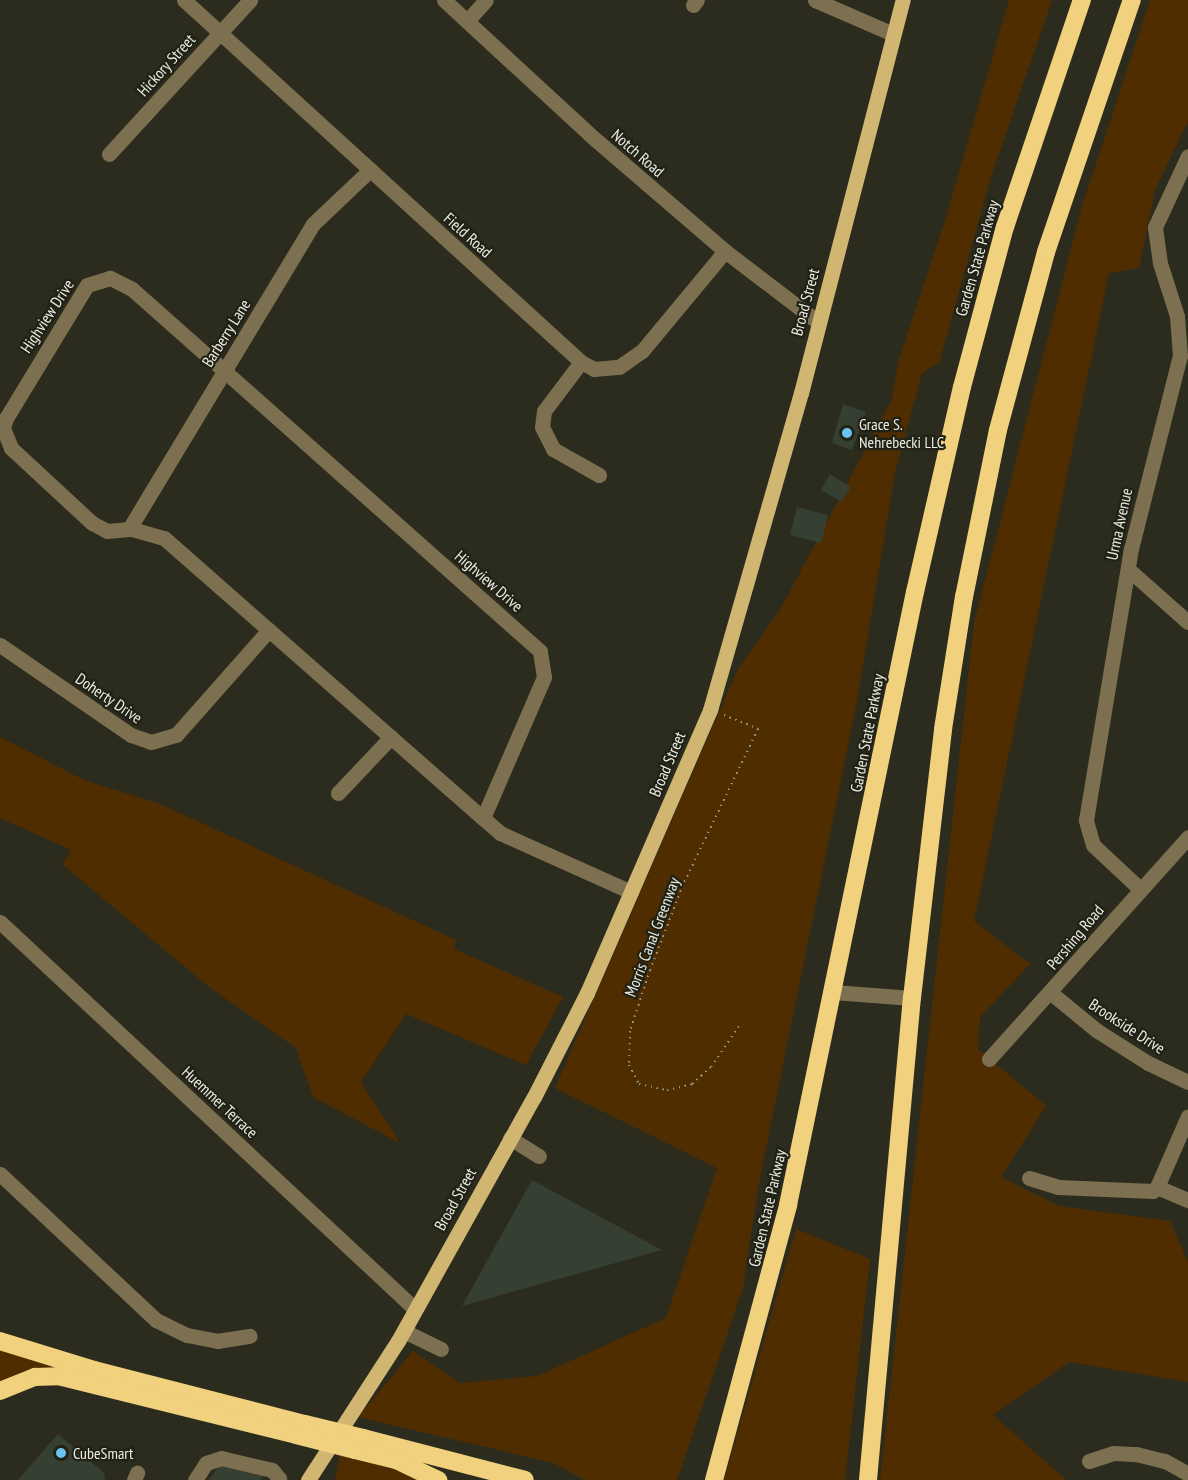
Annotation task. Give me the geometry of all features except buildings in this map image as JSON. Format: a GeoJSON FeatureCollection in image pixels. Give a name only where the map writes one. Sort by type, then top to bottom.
{"type":"FeatureCollection","features":[{"type":"Feature","properties":{"kind":"highway","name":"Garden State Parkway"},"geometry":{"type":"LineString","coordinates":[[714,1480],[772,1269],[833,992],[915,592],[962,387],[1005,227],[1082,0]]}},
{"type":"Feature","properties":{"kind":"highway"},"geometry":{"type":"LineString","coordinates":[[868,1480],[912,998],[943,729],[964,597],[996,441],[1050,240],[1132,0]]}},
{"type":"Feature","properties":{"kind":"highway"},"geometry":{"type":"LineString","coordinates":[[0,1341],[301,1429],[525,1480]]}},
{"type":"Feature","properties":{"kind":"highway"},"geometry":{"type":"LineString","coordinates":[[0,1391],[35,1377],[58,1376],[301,1429]]}},
{"type":"Feature","properties":{"kind":"highway"},"geometry":{"type":"LineString","coordinates":[[359,1444],[438,1480]]}},
{"type":"Feature","properties":{"kind":"main road","name":"Broad Street"},"geometry":{"type":"LineString","coordinates":[[308,1480],[404,1331],[587,993],[710,710],[818,322],[891,33],[903,0]]}},
{"type":"Feature","properties":{"kind":"street","name":"Field Road"},"geometry":{"type":"LineString","coordinates":[[184,0],[581,362],[605,371],[632,360],[725,251]]}},
{"type":"Feature","properties":{"kind":"street","name":"Hickory Street"},"geometry":{"type":"LineString","coordinates":[[109,154],[250,0]]}},
{"type":"Feature","properties":{"kind":"street","name":"Notch Road"},"geometry":{"type":"LineString","coordinates":[[444,0],[725,251],[818,322]]}},
{"type":"Feature","properties":{"kind":"street"},"geometry":{"type":"LineString","coordinates":[[467,21],[486,0]]}},
{"type":"Feature","properties":{"kind":"street"},"geometry":{"type":"LineString","coordinates":[[815,0],[891,33]]}},
{"type":"Feature","properties":{"kind":"street","name":"Urma Avenue"},"geometry":{"type":"LineString","coordinates":[[1140,889],[1093,845],[1086,820],[1128,569],[1180,356],[1183,331],[1160,263],[1155,227],[1188,156]]}},
{"type":"Feature","properties":{"kind":"street","name":"Barberry Lane"},"geometry":{"type":"LineString","coordinates":[[129,529],[313,224],[370,170]]}},
{"type":"Feature","properties":{"kind":"street","name":"Highview Drive"},"geometry":{"type":"LineString","coordinates":[[483,818],[544,677],[543,656],[132,289],[102,278],[81,292],[18,394],[3,428],[11,448],[92,523],[107,531],[129,529],[164,538],[483,818],[512,840],[631,892]]}},
{"type":"Feature","properties":{"kind":"street"},"geometry":{"type":"LineString","coordinates":[[581,362],[544,411],[542,427],[553,449],[599,475]]}},
{"type":"Feature","properties":{"kind":"street"},"geometry":{"type":"LineString","coordinates":[[1128,569],[1188,622]]}},
{"type":"Feature","properties":{"kind":"street","name":"Doherty Drive"},"geometry":{"type":"LineString","coordinates":[[0,645],[131,735],[151,742],[176,735],[269,630]]}},
{"type":"Feature","properties":{"kind":"street"},"geometry":{"type":"LineString","coordinates":[[338,793],[391,737]]}},
{"type":"Feature","properties":{"kind":"street","name":"Pershing Road"},"geometry":{"type":"LineString","coordinates":[[989,1059],[1051,993],[1188,837]]}},
{"type":"Feature","properties":{"kind":"street","name":"Huemmer Terrace"},"geometry":{"type":"LineString","coordinates":[[0,922],[416,1309]]}},
{"type":"Feature","properties":{"kind":"street"},"geometry":{"type":"LineString","coordinates":[[833,992],[912,998]]}},
{"type":"Feature","properties":{"kind":"street","name":"Brookside Drive"},"geometry":{"type":"LineString","coordinates":[[1051,993],[1096,1029],[1148,1063],[1188,1082]]}},
{"type":"Feature","properties":{"kind":"street"},"geometry":{"type":"LineString","coordinates":[[1029,1178],[1058,1187],[1153,1191],[1157,1187],[1188,1116]]}},
{"type":"Feature","properties":{"kind":"street"},"geometry":{"type":"LineString","coordinates":[[510,1138],[539,1156]]}},
{"type":"Feature","properties":{"kind":"street"},"geometry":{"type":"LineString","coordinates":[[0,1174],[156,1320],[187,1335],[217,1341],[250,1336]]}},
{"type":"Feature","properties":{"kind":"street"},"geometry":{"type":"LineString","coordinates":[[1157,1187],[1188,1200]]}},
{"type":"Feature","properties":{"kind":"street"},"geometry":{"type":"LineString","coordinates":[[404,1331],[441,1349]]}},
{"type":"Feature","properties":{"kind":"street"},"geometry":{"type":"LineString","coordinates":[[1089,1461],[1114,1453],[1136,1454],[1165,1461],[1188,1474]]}},
{"type":"Feature","properties":{"kind":"street"},"geometry":{"type":"LineString","coordinates":[[195,1480],[206,1463],[221,1458],[272,1470],[280,1480]]}},
{"type":"Feature","properties":{"kind":"path","name":"Morris Canal Greenway"},"geometry":{"type":"LineString","coordinates":[[710,710],[758,729],[683,885],[654,960],[630,1031],[629,1065],[639,1084],[667,1090],[692,1084],[711,1067],[741,1023]]}},
{"type":"Feature","properties":{"kind":"shaded area"},"geometry":{"type":"Polygon","coordinates":[[[1009,0],[1052,0],[991,177],[939,363],[922,373],[895,472],[856,706],[758,1188],[743,1288],[677,1480],[585,1480],[553,1463],[358,1417],[413,1351],[460,1383],[537,1376],[666,1318],[717,1168],[555,1088],[738,669],[780,610],[892,399],[898,363],[946,217],[1009,0]]]}},
{"type":"Feature","properties":{"kind":"shaded area"},"geometry":{"type":"Polygon","coordinates":[[[1150,0],[1188,0],[1188,121],[1155,190],[1139,268],[1109,273],[974,921],[1030,964],[980,1017],[978,1049],[1046,1106],[1001,1177],[1059,1206],[1170,1221],[1188,1262],[1188,1382],[1069,1362],[993,1415],[1066,1480],[880,1480],[974,623],[1082,206],[1150,0]]]}},
{"type":"Feature","properties":{"kind":"shaded area"},"geometry":{"type":"Polygon","coordinates":[[[0,737],[84,780],[160,804],[456,940],[454,949],[563,997],[526,1065],[406,1014],[361,1082],[400,1143],[313,1097],[296,1048],[209,987],[62,864],[71,850],[0,818],[0,737]]]}},
{"type":"Feature","properties":{"kind":"shaded area"},"geometry":{"type":"Polygon","coordinates":[[[796,1229],[870,1259],[845,1480],[724,1480],[796,1229]]]}},
{"type":"Feature","properties":{"kind":"shaded area"},"geometry":{"type":"Polygon","coordinates":[[[0,1348],[58,1368],[0,1383],[0,1348]]]}},
{"type":"Feature","properties":{"kind":"shaded area"},"geometry":{"type":"Polygon","coordinates":[[[341,1451],[379,1460],[424,1480],[335,1480],[341,1451]]]}},
{"type":"Feature","properties":{"kind":"place","name":"Grace S. Nehrebecki LLC"},"geometry":{"type":"Point","coordinates":[847,433]}},
{"type":"Feature","properties":{"kind":"place","name":"CubeSmart"},"geometry":{"type":"Point","coordinates":[61,1453]}}]}
